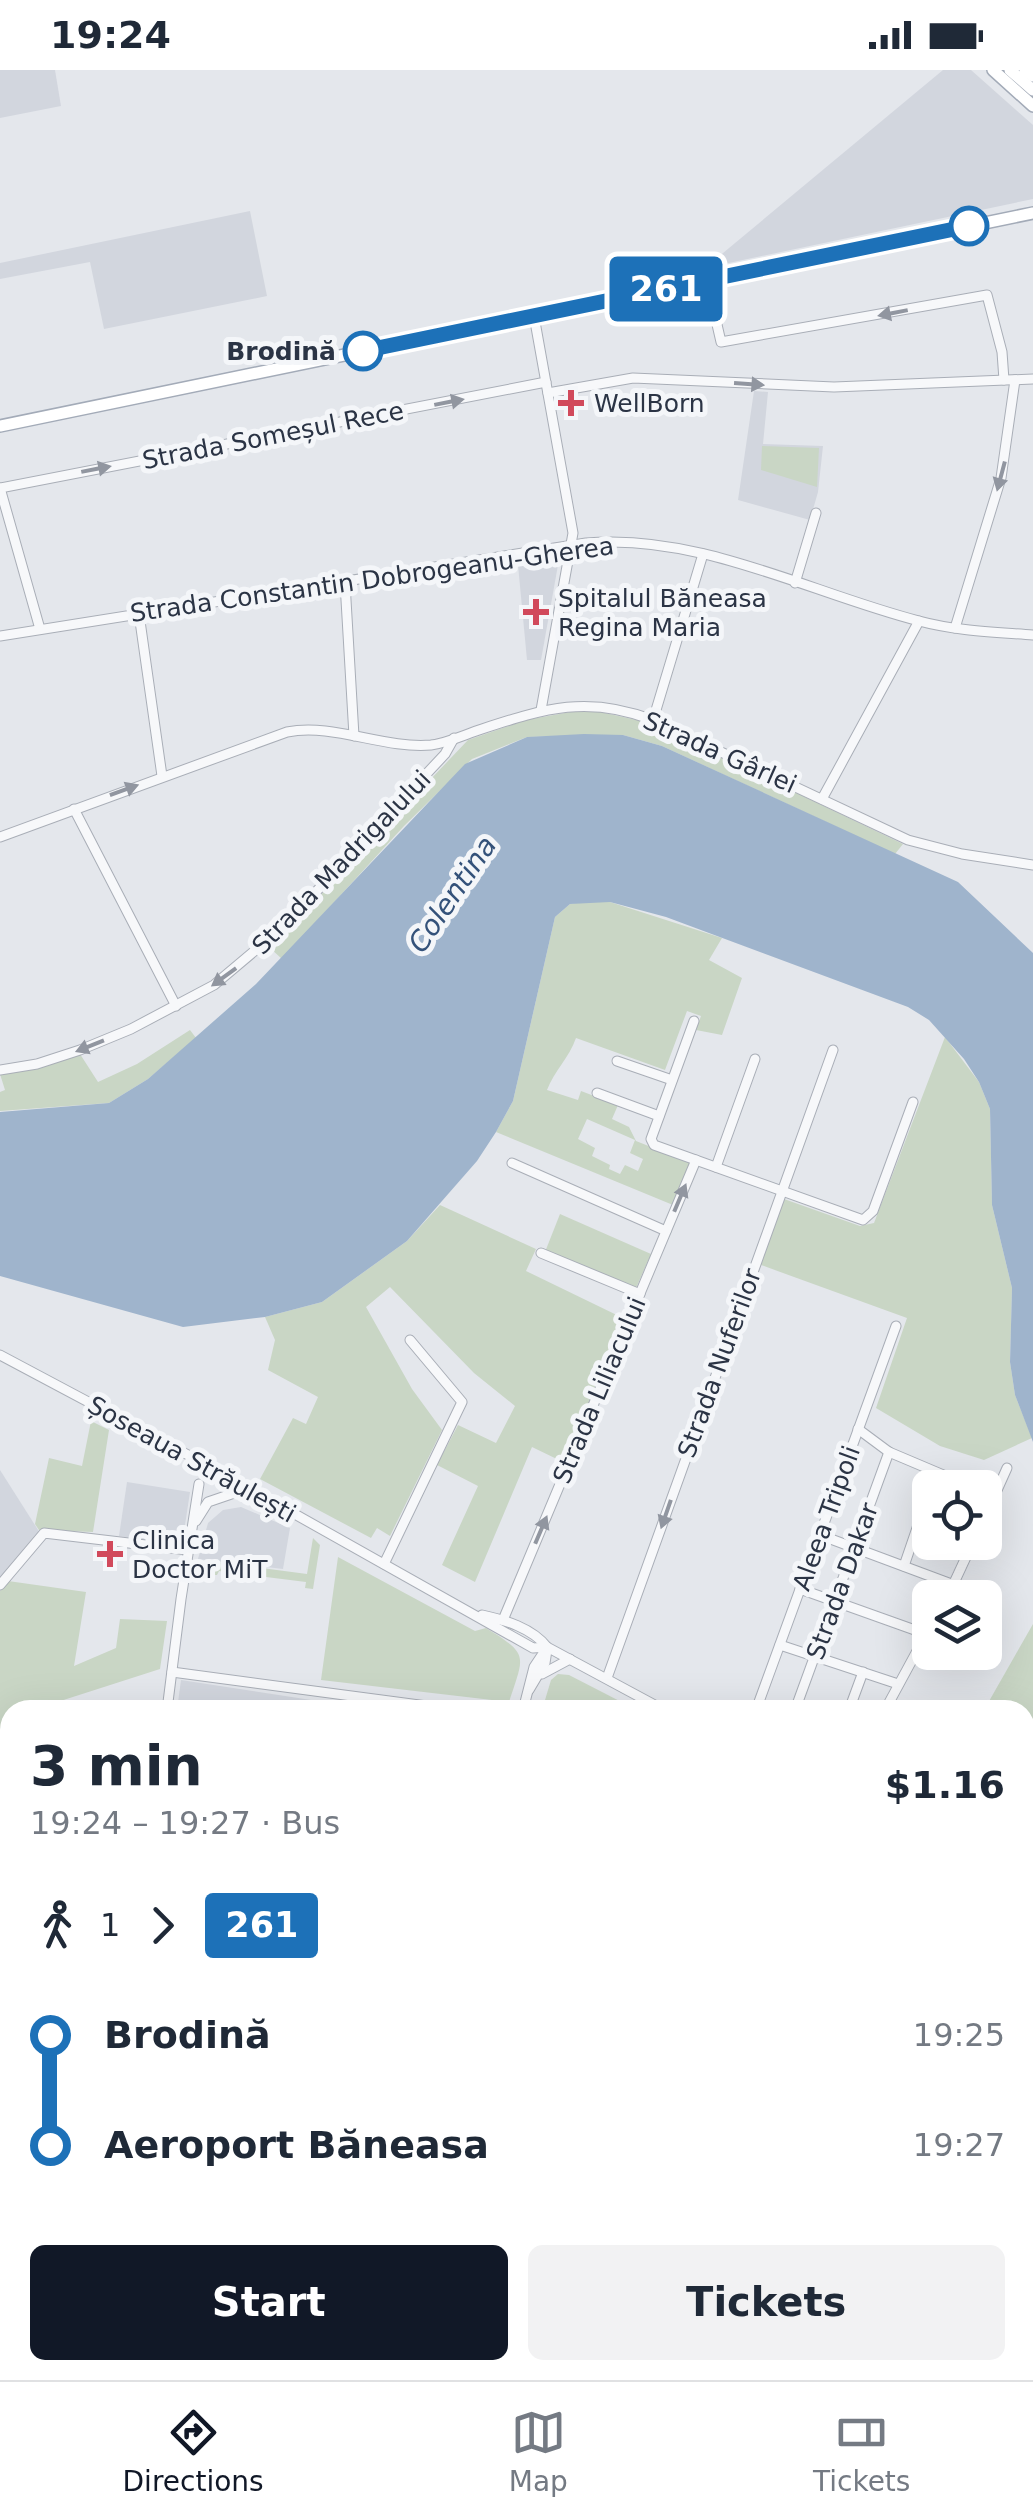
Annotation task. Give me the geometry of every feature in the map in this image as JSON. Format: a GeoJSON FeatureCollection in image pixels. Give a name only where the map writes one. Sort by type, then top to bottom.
{"type":"FeatureCollection","features":[{"type":"Feature","properties":{"kind":"main road"},"geometry":{"type":"LineString","coordinates":[[992,70],[1033,106]]}},
{"type":"Feature","properties":{"kind":"main road"},"geometry":{"type":"LineString","coordinates":[[1010,70],[1033,90]]}},
{"type":"Feature","properties":{"kind":"main road"},"geometry":{"type":"LineString","coordinates":[[1026,70],[1033,76]]}},
{"type":"Feature","properties":{"kind":"main road"},"geometry":{"type":"LineString","coordinates":[[0,426],[1033,213]]}},
{"type":"Feature","properties":{"kind":"street"},"geometry":{"type":"LineString","coordinates":[[707,280],[722,342],[986,295],[1009,380],[1001,478],[955,628]]}},
{"type":"Feature","properties":{"kind":"street"},"geometry":{"type":"LineString","coordinates":[[534,316],[572,546],[541,710]]}},
{"type":"Feature","properties":{"kind":"street","name":"Strada Someșul Rece"},"geometry":{"type":"LineString","coordinates":[[0,488],[547,388],[646,378],[834,387],[1033,379]]}},
{"type":"Feature","properties":{"kind":"street"},"geometry":{"type":"LineString","coordinates":[[0,488],[40,629]]}},
{"type":"Feature","properties":{"kind":"street"},"geometry":{"type":"LineString","coordinates":[[795,582],[816,513]]}},
{"type":"Feature","properties":{"kind":"street","name":"Strada Constantin Dobrogeanu-Gherea"},"geometry":{"type":"LineString","coordinates":[[0,636],[572,546],[628,541],[703,554],[918,621],[1033,635]]}},
{"type":"Feature","properties":{"kind":"street"},"geometry":{"type":"LineString","coordinates":[[653,720],[703,554]]}},
{"type":"Feature","properties":{"kind":"street"},"geometry":{"type":"LineString","coordinates":[[344,583],[354,736]]}},
{"type":"Feature","properties":{"kind":"street"},"geometry":{"type":"LineString","coordinates":[[139,614],[162,776]]}},
{"type":"Feature","properties":{"kind":"street"},"geometry":{"type":"LineString","coordinates":[[822,798],[918,621]]}},
{"type":"Feature","properties":{"kind":"street","name":"Strada Gârlei"},"geometry":{"type":"LineString","coordinates":[[0,836],[286,732],[312,730],[429,745],[541,710],[606,706],[653,720],[919,843],[1033,865]]}},
{"type":"Feature","properties":{"kind":"street","name":"Strada Madrigalului"},"geometry":{"type":"LineString","coordinates":[[0,1070],[37,1064],[80,1050],[176,1006],[229,974],[283,927],[445,754],[454,738]]}},
{"type":"Feature","properties":{"kind":"street"},"geometry":{"type":"LineString","coordinates":[[74,809],[176,1006]]}},
{"type":"Feature","properties":{"kind":"street"},"geometry":{"type":"LineString","coordinates":[[694,1020],[652,1143],[696,1160],[863,1220],[873,1212],[913,1102]]}},
{"type":"Feature","properties":{"kind":"street","name":"Strada Nuferilor"},"geometry":{"type":"LineString","coordinates":[[607,1678],[833,1050]]}},
{"type":"Feature","properties":{"kind":"street"},"geometry":{"type":"LineString","coordinates":[[716,1167],[755,1059]]}},
{"type":"Feature","properties":{"kind":"street"},"geometry":{"type":"LineString","coordinates":[[617,1061],[672,1080]]}},
{"type":"Feature","properties":{"kind":"street"},"geometry":{"type":"LineString","coordinates":[[597,1093],[659,1116]]}},
{"type":"Feature","properties":{"kind":"street","name":"Strada Liliacului"},"geometry":{"type":"LineString","coordinates":[[503,1620],[696,1160]]}},
{"type":"Feature","properties":{"kind":"street"},"geometry":{"type":"LineString","coordinates":[[512,1162],[666,1231]]}},
{"type":"Feature","properties":{"kind":"street"},"geometry":{"type":"LineString","coordinates":[[541,1253],[640,1294]]}},
{"type":"Feature","properties":{"kind":"street","name":"Aleea Tripoli"},"geometry":{"type":"LineString","coordinates":[[760,1700],[896,1326]]}},
{"type":"Feature","properties":{"kind":"street"},"geometry":{"type":"LineString","coordinates":[[384,1564],[462,1402],[410,1340]]}},
{"type":"Feature","properties":{"kind":"street","name":"Șoseaua Străulești"},"geometry":{"type":"LineString","coordinates":[[0,1355],[202,1462],[527,1645],[548,1647]]}},
{"type":"Feature","properties":{"kind":"street"},"geometry":{"type":"LineString","coordinates":[[858,1429],[889,1452],[929,1470]]}},
{"type":"Feature","properties":{"kind":"street","name":"Strada Dakar"},"geometry":{"type":"LineString","coordinates":[[799,1700],[889,1452]]}},
{"type":"Feature","properties":{"kind":"street"},"geometry":{"type":"LineString","coordinates":[[174,1659],[202,1462]]}},
{"type":"Feature","properties":{"kind":"street"},"geometry":{"type":"LineString","coordinates":[[1002,1475],[1007,1468]]}},
{"type":"Feature","properties":{"kind":"street"},"geometry":{"type":"LineString","coordinates":[[169,1700],[199,1484]]}},
{"type":"Feature","properties":{"kind":"street"},"geometry":{"type":"LineString","coordinates":[[196,1521],[208,1502],[249,1488]]}},
{"type":"Feature","properties":{"kind":"street"},"geometry":{"type":"LineString","coordinates":[[0,1585],[44,1534],[188,1550]]}},
{"type":"Feature","properties":{"kind":"street"},"geometry":{"type":"LineString","coordinates":[[820,1534],[941,1580]]}},
{"type":"Feature","properties":{"kind":"street"},"geometry":{"type":"LineString","coordinates":[[904,1566],[912,1542]]}},
{"type":"Feature","properties":{"kind":"street"},"geometry":{"type":"LineString","coordinates":[[800,1590],[912,1625]]}},
{"type":"Feature","properties":{"kind":"street","name":"Șoseaua Străulești"},"geometry":{"type":"LineString","coordinates":[[476,1614],[503,1620],[538,1637],[548,1647],[646,1700]]}},
{"type":"Feature","properties":{"kind":"street"},"geometry":{"type":"LineString","coordinates":[[527,1645],[532,1683]]}},
{"type":"Feature","properties":{"kind":"street"},"geometry":{"type":"LineString","coordinates":[[780,1645],[898,1684]]}},
{"type":"Feature","properties":{"kind":"street"},"geometry":{"type":"LineString","coordinates":[[526,1700],[548,1647]]}},
{"type":"Feature","properties":{"kind":"street"},"geometry":{"type":"LineString","coordinates":[[532,1683],[570,1658]]}},
{"type":"Feature","properties":{"kind":"street"},"geometry":{"type":"LineString","coordinates":[[889,1700],[912,1659]]}},
{"type":"Feature","properties":{"kind":"street"},"geometry":{"type":"LineString","coordinates":[[172,1672],[382,1700]]}},
{"type":"Feature","properties":{"kind":"street"},"geometry":{"type":"LineString","coordinates":[[853,1700],[863,1672]]}},
{"type":"Feature","properties":{"kind":"shaded area"},"geometry":{"type":"Polygon","coordinates":[[[0,70],[55,70],[61,106],[0,118],[0,70]]]}},
{"type":"Feature","properties":{"kind":"shaded area"},"geometry":{"type":"Polygon","coordinates":[[[943,70],[971,70],[1033,125],[1033,199],[705,268],[943,70]]]}},
{"type":"Feature","properties":{"kind":"shaded area"},"geometry":{"type":"Polygon","coordinates":[[[250,211],[267,296],[104,329],[90,262],[0,279],[0,263],[250,211]]]}},
{"type":"Feature","properties":{"kind":"shaded area"},"geometry":{"type":"Polygon","coordinates":[[[754,391],[768,392],[763,444],[823,446],[818,492],[810,520],[738,500],[754,391]]]}},
{"type":"Feature","properties":{"kind":"shaded area","name":"Spitalul Băneasa Regina Maria"},"geometry":{"type":"Polygon","coordinates":[[[556,560],[541,660],[527,660],[518,565],[556,560]]]}},
{"type":"Feature","properties":{"kind":"shaded area"},"geometry":{"type":"Polygon","coordinates":[[[0,1470],[40,1533],[0,1579],[0,1470]]]}},
{"type":"Feature","properties":{"kind":"shaded area"},"geometry":{"type":"Polygon","coordinates":[[[127,1482],[190,1492],[182,1545],[119,1536],[127,1482]]]}},
{"type":"Feature","properties":{"kind":"shaded area"},"geometry":{"type":"Polygon","coordinates":[[[241,1507],[290,1528],[283,1569],[198,1559],[208,1523],[223,1510],[241,1507]]]}},
{"type":"Feature","properties":{"kind":"shaded area"},"geometry":{"type":"Polygon","coordinates":[[[181,1680],[312,1700],[178,1700],[181,1680]]]}},
{"type":"Feature","properties":{"kind":"green space"},"geometry":{"type":"Polygon","coordinates":[[[762,446],[819,448],[817,487],[761,470],[762,446]]]}},
{"type":"Feature","properties":{"kind":"green space"},"geometry":{"type":"Polygon","coordinates":[[[587,709],[650,723],[903,844],[895,854],[662,746],[623,735],[527,737],[472,759],[404,826],[282,959],[270,948],[468,740],[526,720],[587,709]]]}},
{"type":"Feature","properties":{"kind":"green space"},"geometry":{"type":"Polygon","coordinates":[[[610,902],[722,938],[709,960],[742,978],[722,1035],[696,1030],[701,1016],[687,1011],[665,1070],[576,1038],[547,1090],[578,1100],[581,1091],[618,1105],[612,1119],[629,1127],[636,1141],[691,1163],[673,1205],[496,1132],[513,1101],[555,917],[570,904],[610,902]],[[587,1119],[578,1139],[595,1148],[592,1156],[620,1174],[625,1165],[638,1171],[643,1159],[630,1153],[635,1140],[587,1119]]]}},
{"type":"Feature","properties":{"kind":"green space"},"geometry":{"type":"Polygon","coordinates":[[[190,1030],[196,1038],[148,1079],[109,1103],[0,1111],[0,1092],[5,1090],[0,1074],[38,1069],[80,1054],[98,1082],[137,1064],[190,1030]]]}},
{"type":"Feature","properties":{"kind":"green space"},"geometry":{"type":"Polygon","coordinates":[[[945,1037],[979,1082],[990,1109],[992,1205],[1012,1288],[1010,1362],[1015,1395],[1032,1438],[984,1460],[940,1446],[876,1408],[907,1318],[761,1265],[784,1199],[860,1226],[874,1223],[945,1037]]]}},
{"type":"Feature","properties":{"kind":"green space"},"geometry":{"type":"Polygon","coordinates":[[[440,1205],[536,1249],[526,1271],[625,1319],[563,1462],[532,1447],[475,1582],[442,1565],[478,1486],[437,1465],[458,1425],[496,1443],[515,1406],[474,1373],[390,1287],[366,1307],[412,1389],[442,1430],[390,1536],[377,1528],[371,1538],[260,1479],[293,1418],[306,1424],[318,1397],[268,1370],[275,1340],[265,1317],[322,1302],[407,1241],[440,1205]]]}},
{"type":"Feature","properties":{"kind":"green space"},"geometry":{"type":"Polygon","coordinates":[[[560,1214],[651,1254],[636,1288],[545,1252],[560,1214]]]}},
{"type":"Feature","properties":{"kind":"green space"},"geometry":{"type":"Polygon","coordinates":[[[91,1421],[109,1430],[93,1532],[39,1530],[35,1524],[49,1458],[82,1466],[91,1421]]]}},
{"type":"Feature","properties":{"kind":"green space"},"geometry":{"type":"Polygon","coordinates":[[[313,1538],[320,1545],[313,1589],[305,1588],[306,1582],[219,1571],[213,1575],[215,1562],[307,1574],[313,1538]]]}},
{"type":"Feature","properties":{"kind":"green space"},"geometry":{"type":"Polygon","coordinates":[[[338,1557],[475,1631],[486,1628],[510,1644],[520,1658],[510,1700],[321,1680],[338,1557]]]}},
{"type":"Feature","properties":{"kind":"green space"},"geometry":{"type":"Polygon","coordinates":[[[8,1581],[86,1592],[74,1666],[116,1648],[120,1619],[167,1621],[160,1669],[64,1700],[0,1700],[0,1591],[8,1581]]]}},
{"type":"Feature","properties":{"kind":"green space"},"geometry":{"type":"Polygon","coordinates":[[[1033,1624],[1033,1700],[990,1700],[1033,1624]]]}},
{"type":"Feature","properties":{"kind":"green space"},"geometry":{"type":"Polygon","coordinates":[[[558,1674],[569,1675],[618,1700],[545,1700],[551,1680],[558,1674]]]}},
{"type":"Feature","properties":{"kind":"water","name":"Colentina"},"geometry":{"type":"Polygon","coordinates":[[[623,735],[662,746],[958,882],[1033,953],[1033,1442],[1015,1395],[1010,1362],[1012,1288],[992,1205],[990,1109],[964,1059],[929,1020],[908,1007],[666,917],[610,902],[570,904],[555,917],[513,1101],[477,1161],[407,1241],[322,1302],[265,1317],[183,1327],[0,1276],[0,1112],[109,1103],[148,1079],[256,984],[465,764],[527,737],[623,735]]]}},
{"type":"Feature","properties":{"kind":"bus line","name":"261"},"geometry":{"type":"LineString","coordinates":[[363,351],[969,226]]}},
{"type":"Feature","properties":{"kind":"place","name":"Brodină"},"geometry":{"type":"Point","coordinates":[363,351]}},
{"type":"Feature","properties":{"kind":"place","name":"WellBorn"},"geometry":{"type":"Point","coordinates":[571,403]}},
{"type":"Feature","properties":{"kind":"place","name":"Spitalul Băneasa Regina Maria"},"geometry":{"type":"Point","coordinates":[536,612]}},
{"type":"Feature","properties":{"kind":"place","name":"Clinica Doctor MiT"},"geometry":{"type":"Point","coordinates":[110,1554]}}]}
